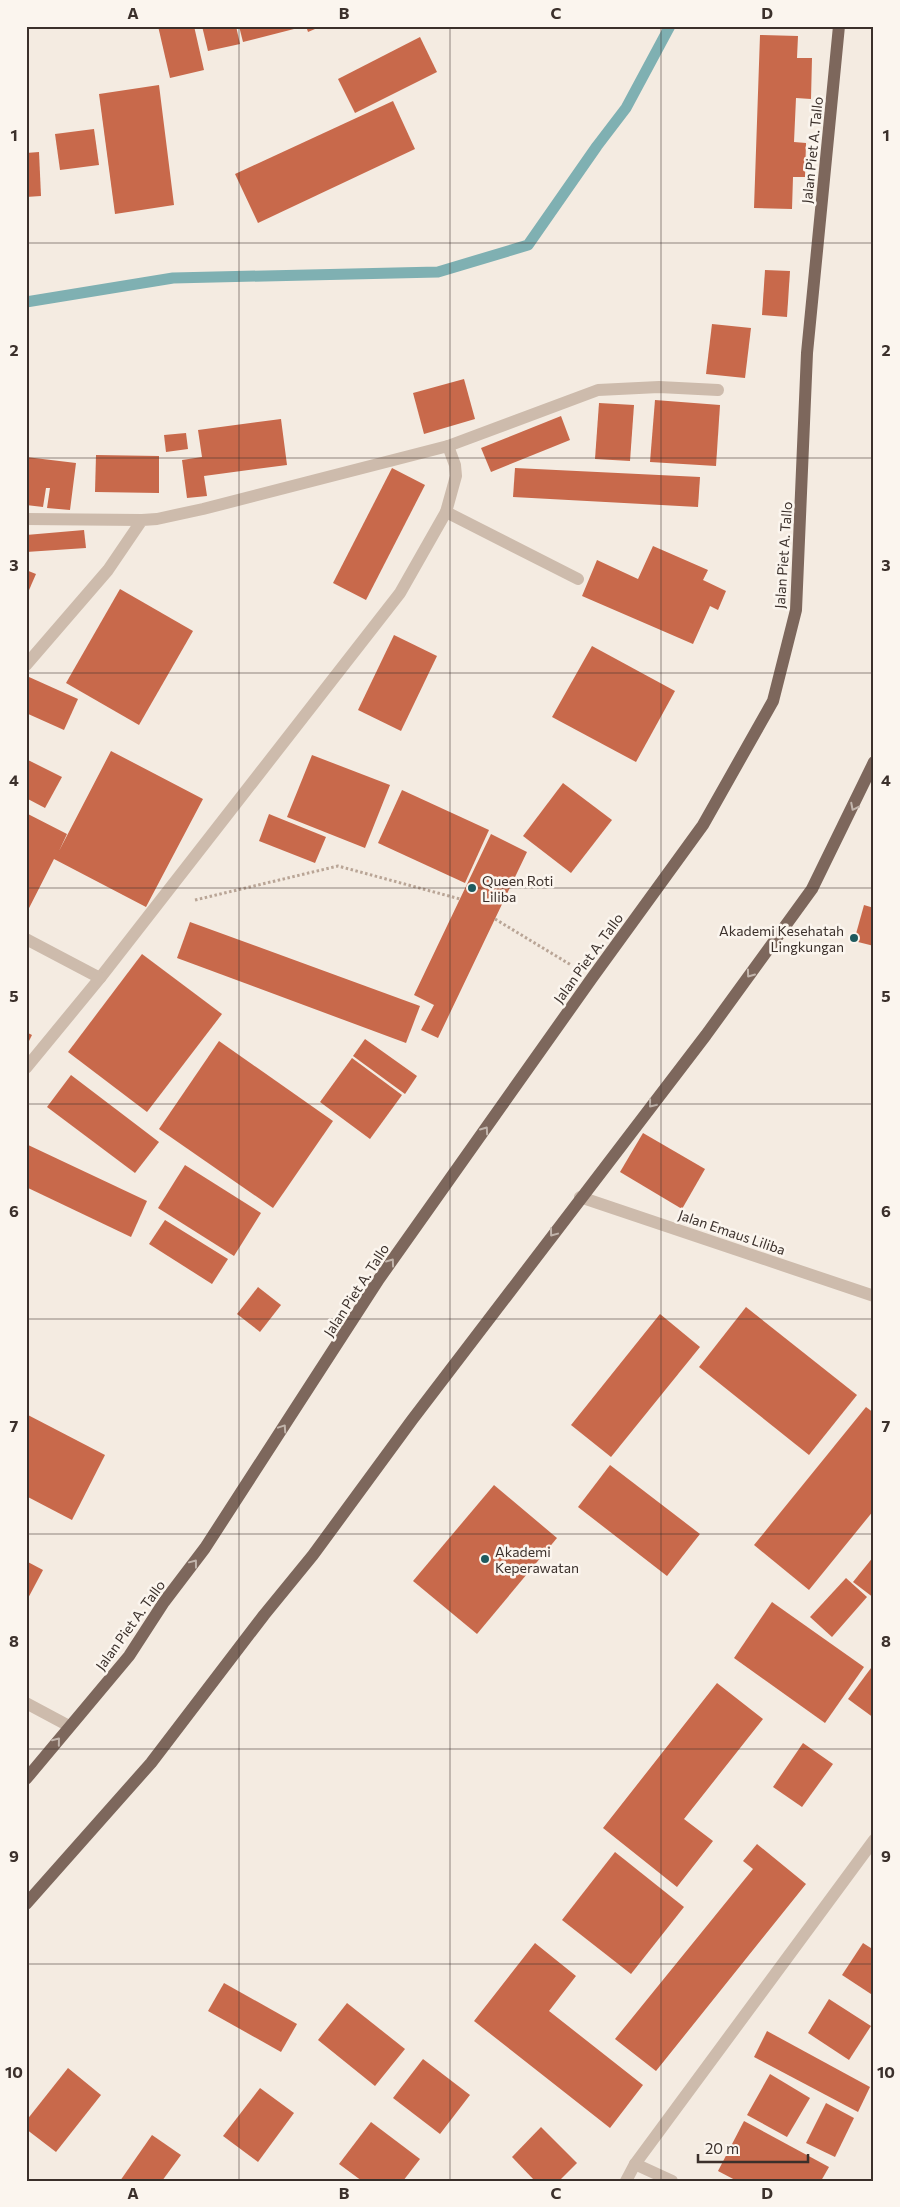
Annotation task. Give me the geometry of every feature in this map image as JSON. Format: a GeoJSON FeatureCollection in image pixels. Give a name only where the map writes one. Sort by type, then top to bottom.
{"type":"FeatureCollection","features":[{"type":"Feature","properties":{"kind":"main road","name":"Jalan Piet A. Tallo"},"geometry":{"type":"LineString","coordinates":[[26,1779],[129,1656],[164,1602],[205,1548],[379,1279],[703,825],[773,701],[796,610],[807,353],[839,26]]}},
{"type":"Feature","properties":{"kind":"main road"},"geometry":{"type":"LineString","coordinates":[[26,1904],[151,1763],[313,1555],[580,1197],[706,1035],[812,888],[874,762]]}},
{"type":"Feature","properties":{"kind":"street"},"geometry":{"type":"LineString","coordinates":[[26,519],[157,519],[448,446],[598,390],[659,387],[718,390]]}},
{"type":"Feature","properties":{"kind":"street"},"geometry":{"type":"LineString","coordinates":[[26,1068],[100,978],[400,593],[446,512],[456,476],[455,465],[448,446]]}},
{"type":"Feature","properties":{"kind":"street"},"geometry":{"type":"LineString","coordinates":[[446,512],[578,579]]}},
{"type":"Feature","properties":{"kind":"street"},"geometry":{"type":"LineString","coordinates":[[26,665],[108,570],[142,520]]}},
{"type":"Feature","properties":{"kind":"street"},"geometry":{"type":"LineString","coordinates":[[26,938],[100,978]]}},
{"type":"Feature","properties":{"kind":"street","name":"Jalan Emaus Liliba"},"geometry":{"type":"LineString","coordinates":[[580,1197],[874,1296]]}},
{"type":"Feature","properties":{"kind":"street"},"geometry":{"type":"LineString","coordinates":[[26,1703],[69,1726]]}},
{"type":"Feature","properties":{"kind":"street"},"geometry":{"type":"LineString","coordinates":[[626,2181],[635,2164],[874,1840]]}},
{"type":"Feature","properties":{"kind":"street"},"geometry":{"type":"LineString","coordinates":[[635,2164],[672,2181]]}},
{"type":"Feature","properties":{"kind":"path"},"geometry":{"type":"LineString","coordinates":[[194,900],[338,866],[460,899]]}},
{"type":"Feature","properties":{"kind":"path"},"geometry":{"type":"LineString","coordinates":[[495,919],[592,978]]}},
{"type":"Feature","properties":{"kind":"building"},"geometry":{"type":"Polygon","coordinates":[[[158,26],[194,26],[204,70],[170,78],[158,26]]]}},
{"type":"Feature","properties":{"kind":"building"},"geometry":{"type":"Polygon","coordinates":[[[202,26],[236,26],[240,44],[208,51],[202,26]]]}},
{"type":"Feature","properties":{"kind":"building"},"geometry":{"type":"Polygon","coordinates":[[[239,26],[294,26],[294,29],[243,42],[239,26]]]}},
{"type":"Feature","properties":{"kind":"building"},"geometry":{"type":"Polygon","coordinates":[[[306,26],[322,26],[308,32],[306,26]]]}},
{"type":"Feature","properties":{"kind":"building"},"geometry":{"type":"Polygon","coordinates":[[[760,35],[798,36],[797,58],[812,58],[811,99],[796,98],[794,142],[806,143],[805,177],[793,177],[792,209],[754,208],[760,35]]]}},
{"type":"Feature","properties":{"kind":"building"},"geometry":{"type":"Polygon","coordinates":[[[420,37],[437,72],[355,113],[338,79],[420,37]]]}},
{"type":"Feature","properties":{"kind":"building"},"geometry":{"type":"Polygon","coordinates":[[[159,85],[174,205],[115,214],[99,94],[159,85]]]}},
{"type":"Feature","properties":{"kind":"building"},"geometry":{"type":"Polygon","coordinates":[[[393,101],[415,149],[258,223],[235,174],[393,101]]]}},
{"type":"Feature","properties":{"kind":"building"},"geometry":{"type":"Polygon","coordinates":[[[94,129],[99,165],[60,170],[55,134],[94,129]]]}},
{"type":"Feature","properties":{"kind":"building"},"geometry":{"type":"Polygon","coordinates":[[[39,152],[41,196],[26,197],[26,153],[39,152]]]}},
{"type":"Feature","properties":{"kind":"building"},"geometry":{"type":"Polygon","coordinates":[[[765,270],[790,271],[787,317],[762,315],[765,270]]]}},
{"type":"Feature","properties":{"kind":"building"},"geometry":{"type":"Polygon","coordinates":[[[712,324],[751,328],[745,378],[706,374],[712,324]]]}},
{"type":"Feature","properties":{"kind":"building"},"geometry":{"type":"Polygon","coordinates":[[[464,379],[475,419],[424,434],[413,393],[464,379]]]}},
{"type":"Feature","properties":{"kind":"building"},"geometry":{"type":"Polygon","coordinates":[[[655,400],[720,405],[716,466],[650,462],[655,400]]]}},
{"type":"Feature","properties":{"kind":"building"},"geometry":{"type":"Polygon","coordinates":[[[599,403],[634,405],[630,461],[595,459],[599,403]]]}},
{"type":"Feature","properties":{"kind":"building"},"geometry":{"type":"Polygon","coordinates":[[[561,416],[570,440],[491,472],[481,448],[561,416]]]}},
{"type":"Feature","properties":{"kind":"building"},"geometry":{"type":"Polygon","coordinates":[[[281,419],[287,465],[204,476],[207,496],[187,498],[182,460],[202,457],[198,430],[281,419]]]}},
{"type":"Feature","properties":{"kind":"building"},"geometry":{"type":"Polygon","coordinates":[[[186,433],[188,449],[166,452],[164,435],[186,433]]]}},
{"type":"Feature","properties":{"kind":"building"},"geometry":{"type":"Polygon","coordinates":[[[96,455],[159,456],[159,493],[95,492],[96,455]]]}},
{"type":"Feature","properties":{"kind":"building"},"geometry":{"type":"Polygon","coordinates":[[[26,457],[76,463],[70,510],[47,508],[50,488],[46,488],[43,507],[26,505],[26,457]]]}},
{"type":"Feature","properties":{"kind":"building"},"geometry":{"type":"Polygon","coordinates":[[[392,468],[425,485],[366,600],[333,583],[392,468]]]}},
{"type":"Feature","properties":{"kind":"building"},"geometry":{"type":"Polygon","coordinates":[[[515,468],[700,477],[698,507],[513,497],[515,468]]]}},
{"type":"Feature","properties":{"kind":"building"},"geometry":{"type":"Polygon","coordinates":[[[84,530],[86,548],[26,552],[26,535],[84,530]]]}},
{"type":"Feature","properties":{"kind":"building"},"geometry":{"type":"Polygon","coordinates":[[[653,546],[708,570],[703,580],[726,591],[718,610],[710,606],[693,644],[582,596],[597,560],[638,579],[653,546]]]}},
{"type":"Feature","properties":{"kind":"building"},"geometry":{"type":"Polygon","coordinates":[[[26,570],[36,574],[26,597],[26,570]]]}},
{"type":"Feature","properties":{"kind":"building"},"geometry":{"type":"Polygon","coordinates":[[[120,589],[193,631],[139,725],[66,683],[120,589]]]}},
{"type":"Feature","properties":{"kind":"building"},"geometry":{"type":"Polygon","coordinates":[[[394,635],[437,656],[401,731],[358,710],[394,635]]]}},
{"type":"Feature","properties":{"kind":"building"},"geometry":{"type":"Polygon","coordinates":[[[592,646],[675,691],[636,762],[552,717],[592,646]]]}},
{"type":"Feature","properties":{"kind":"building"},"geometry":{"type":"Polygon","coordinates":[[[29,677],[78,699],[64,730],[26,713],[26,682],[29,677]]]}},
{"type":"Feature","properties":{"kind":"building"},"geometry":{"type":"Polygon","coordinates":[[[111,751],[203,799],[146,907],[54,859],[26,914],[26,813],[67,834],[59,851],[111,751]]]}},
{"type":"Feature","properties":{"kind":"building"},"geometry":{"type":"Polygon","coordinates":[[[312,755],[390,785],[365,848],[287,817],[312,755]]]}},
{"type":"Feature","properties":{"kind":"building"},"geometry":{"type":"Polygon","coordinates":[[[26,759],[62,777],[45,808],[26,798],[26,759]]]}},
{"type":"Feature","properties":{"kind":"building"},"geometry":{"type":"Polygon","coordinates":[[[563,783],[612,820],[571,873],[523,836],[563,783]]]}},
{"type":"Feature","properties":{"kind":"building"},"geometry":{"type":"Polygon","coordinates":[[[402,790],[489,830],[465,883],[378,843],[402,790]]]}},
{"type":"Feature","properties":{"kind":"building"},"geometry":{"type":"Polygon","coordinates":[[[269,814],[326,837],[315,863],[259,841],[269,814]]]}},
{"type":"Feature","properties":{"kind":"building"},"geometry":{"type":"Polygon","coordinates":[[[491,834],[527,852],[438,1038],[421,1030],[434,1005],[414,995],[491,834]]]}},
{"type":"Feature","properties":{"kind":"building"},"geometry":{"type":"Polygon","coordinates":[[[864,905],[874,908],[874,946],[854,941],[864,905]]]}},
{"type":"Feature","properties":{"kind":"building"},"geometry":{"type":"Polygon","coordinates":[[[190,922],[420,1006],[406,1043],[177,958],[190,922]]]}},
{"type":"Feature","properties":{"kind":"building"},"geometry":{"type":"Polygon","coordinates":[[[142,954],[222,1014],[147,1112],[68,1052],[142,954]]]}},
{"type":"Feature","properties":{"kind":"building"},"geometry":{"type":"Polygon","coordinates":[[[26,1032],[32,1035],[26,1047],[26,1032]]]}},
{"type":"Feature","properties":{"kind":"building"},"geometry":{"type":"Polygon","coordinates":[[[365,1039],[417,1076],[405,1094],[353,1056],[365,1039]]]}},
{"type":"Feature","properties":{"kind":"building"},"geometry":{"type":"Polygon","coordinates":[[[219,1041],[333,1121],[273,1208],[159,1129],[219,1041]]]}},
{"type":"Feature","properties":{"kind":"building"},"geometry":{"type":"Polygon","coordinates":[[[352,1058],[402,1095],[370,1139],[320,1102],[352,1058]]]}},
{"type":"Feature","properties":{"kind":"building"},"geometry":{"type":"Polygon","coordinates":[[[71,1075],[159,1142],[135,1173],[47,1107],[71,1075]]]}},
{"type":"Feature","properties":{"kind":"building"},"geometry":{"type":"Polygon","coordinates":[[[643,1133],[705,1169],[682,1209],[620,1172],[643,1133]]]}},
{"type":"Feature","properties":{"kind":"building"},"geometry":{"type":"Polygon","coordinates":[[[26,1144],[147,1201],[131,1237],[26,1187],[26,1144]]]}},
{"type":"Feature","properties":{"kind":"building"},"geometry":{"type":"Polygon","coordinates":[[[185,1165],[261,1213],[234,1256],[158,1208],[185,1165]]]}},
{"type":"Feature","properties":{"kind":"building"},"geometry":{"type":"Polygon","coordinates":[[[165,1220],[228,1259],[212,1284],[149,1244],[165,1220]]]}},
{"type":"Feature","properties":{"kind":"building"},"geometry":{"type":"Polygon","coordinates":[[[258,1287],[281,1305],[260,1332],[237,1314],[258,1287]]]}},
{"type":"Feature","properties":{"kind":"building"},"geometry":{"type":"Polygon","coordinates":[[[746,1307],[857,1395],[809,1455],[699,1367],[746,1307]]]}},
{"type":"Feature","properties":{"kind":"building"},"geometry":{"type":"Polygon","coordinates":[[[660,1314],[700,1347],[611,1457],[571,1425],[660,1314]]]}},
{"type":"Feature","properties":{"kind":"building"},"geometry":{"type":"Polygon","coordinates":[[[866,1407],[874,1413],[874,1510],[809,1590],[754,1545],[866,1407]]]}},
{"type":"Feature","properties":{"kind":"building"},"geometry":{"type":"Polygon","coordinates":[[[26,1414],[105,1455],[72,1520],[26,1496],[26,1414]]]}},
{"type":"Feature","properties":{"kind":"building"},"geometry":{"type":"Polygon","coordinates":[[[610,1465],[700,1534],[667,1576],[578,1507],[610,1465]]]}},
{"type":"Feature","properties":{"kind":"building","name":"Akademi Keperawatan"},"geometry":{"type":"Polygon","coordinates":[[[494,1485],[557,1538],[477,1634],[413,1581],[494,1485]]]}},
{"type":"Feature","properties":{"kind":"building"},"geometry":{"type":"Polygon","coordinates":[[[874,1556],[874,1598],[853,1582],[874,1556]]]}},
{"type":"Feature","properties":{"kind":"building"},"geometry":{"type":"Polygon","coordinates":[[[26,1561],[43,1570],[26,1602],[26,1561]]]}},
{"type":"Feature","properties":{"kind":"building"},"geometry":{"type":"Polygon","coordinates":[[[846,1578],[867,1597],[832,1637],[810,1617],[846,1578]]]}},
{"type":"Feature","properties":{"kind":"building"},"geometry":{"type":"Polygon","coordinates":[[[772,1602],[864,1667],[825,1723],[734,1658],[772,1602]]]}},
{"type":"Feature","properties":{"kind":"building"},"geometry":{"type":"Polygon","coordinates":[[[874,1664],[874,1718],[848,1699],[874,1664]]]}},
{"type":"Feature","properties":{"kind":"building"},"geometry":{"type":"Polygon","coordinates":[[[717,1683],[763,1719],[684,1819],[713,1841],[677,1887],[603,1828],[717,1683]]]}},
{"type":"Feature","properties":{"kind":"building"},"geometry":{"type":"Polygon","coordinates":[[[803,1743],[833,1764],[802,1807],[773,1787],[803,1743]]]}},
{"type":"Feature","properties":{"kind":"building"},"geometry":{"type":"Polygon","coordinates":[[[757,1844],[806,1884],[656,2071],[615,2039],[753,1869],[743,1861],[757,1844]]]}},
{"type":"Feature","properties":{"kind":"building"},"geometry":{"type":"Polygon","coordinates":[[[615,1852],[684,1907],[631,1974],[562,1920],[615,1852]]]}},
{"type":"Feature","properties":{"kind":"building"},"geometry":{"type":"Polygon","coordinates":[[[535,1943],[576,1976],[549,2011],[643,2085],[610,2128],[474,2021],[535,1943]]]}},
{"type":"Feature","properties":{"kind":"building"},"geometry":{"type":"Polygon","coordinates":[[[863,1943],[874,1950],[874,1996],[842,1975],[863,1943]]]}},
{"type":"Feature","properties":{"kind":"building"},"geometry":{"type":"Polygon","coordinates":[[[224,1983],[297,2024],[281,2052],[208,2011],[224,1983]]]}},
{"type":"Feature","properties":{"kind":"building"},"geometry":{"type":"Polygon","coordinates":[[[829,1999],[871,2026],[849,2060],[808,2033],[829,1999]]]}},
{"type":"Feature","properties":{"kind":"building"},"geometry":{"type":"Polygon","coordinates":[[[347,2003],[405,2049],[375,2086],[318,2040],[347,2003]]]}},
{"type":"Feature","properties":{"kind":"building"},"geometry":{"type":"Polygon","coordinates":[[[767,2031],[870,2087],[858,2112],[754,2057],[767,2031]]]}},
{"type":"Feature","properties":{"kind":"building"},"geometry":{"type":"Polygon","coordinates":[[[423,2059],[470,2095],[440,2134],[393,2098],[423,2059]]]}},
{"type":"Feature","properties":{"kind":"building"},"geometry":{"type":"Polygon","coordinates":[[[68,2068],[101,2095],[56,2152],[26,2129],[26,2121],[68,2068]]]}},
{"type":"Feature","properties":{"kind":"building"},"geometry":{"type":"Polygon","coordinates":[[[770,2074],[810,2098],[787,2137],[747,2115],[770,2074]]]}},
{"type":"Feature","properties":{"kind":"building"},"geometry":{"type":"Polygon","coordinates":[[[260,2088],[294,2113],[258,2162],[223,2136],[260,2088]]]}},
{"type":"Feature","properties":{"kind":"building"},"geometry":{"type":"Polygon","coordinates":[[[826,2103],[854,2118],[835,2157],[806,2143],[826,2103]]]}},
{"type":"Feature","properties":{"kind":"building"},"geometry":{"type":"Polygon","coordinates":[[[744,2121],[829,2167],[821,2181],[737,2181],[718,2171],[744,2121]]]}},
{"type":"Feature","properties":{"kind":"building"},"geometry":{"type":"Polygon","coordinates":[[[371,2122],[420,2159],[403,2181],[362,2181],[339,2164],[371,2122]]]}},
{"type":"Feature","properties":{"kind":"building"},"geometry":{"type":"Polygon","coordinates":[[[541,2127],[577,2163],[559,2181],[535,2181],[512,2157],[541,2127]]]}},
{"type":"Feature","properties":{"kind":"building"},"geometry":{"type":"Polygon","coordinates":[[[152,2135],[181,2155],[162,2181],[120,2181],[152,2135]]]}},
{"type":"Feature","properties":{"kind":"waterway"},"geometry":{"type":"LineString","coordinates":[[26,302],[173,278],[438,272],[528,245],[626,108],[670,26]]}},
{"type":"Feature","properties":{"kind":"place","name":"Queen Roti Liliba"},"geometry":{"type":"Point","coordinates":[472,888]}},
{"type":"Feature","properties":{"kind":"place","name":"Akademi Kesehatah Lingkungan"},"geometry":{"type":"Point","coordinates":[854,938]}},
{"type":"Feature","properties":{"kind":"place","name":"Akademi Keperawatan"},"geometry":{"type":"Point","coordinates":[485,1559]}}]}
